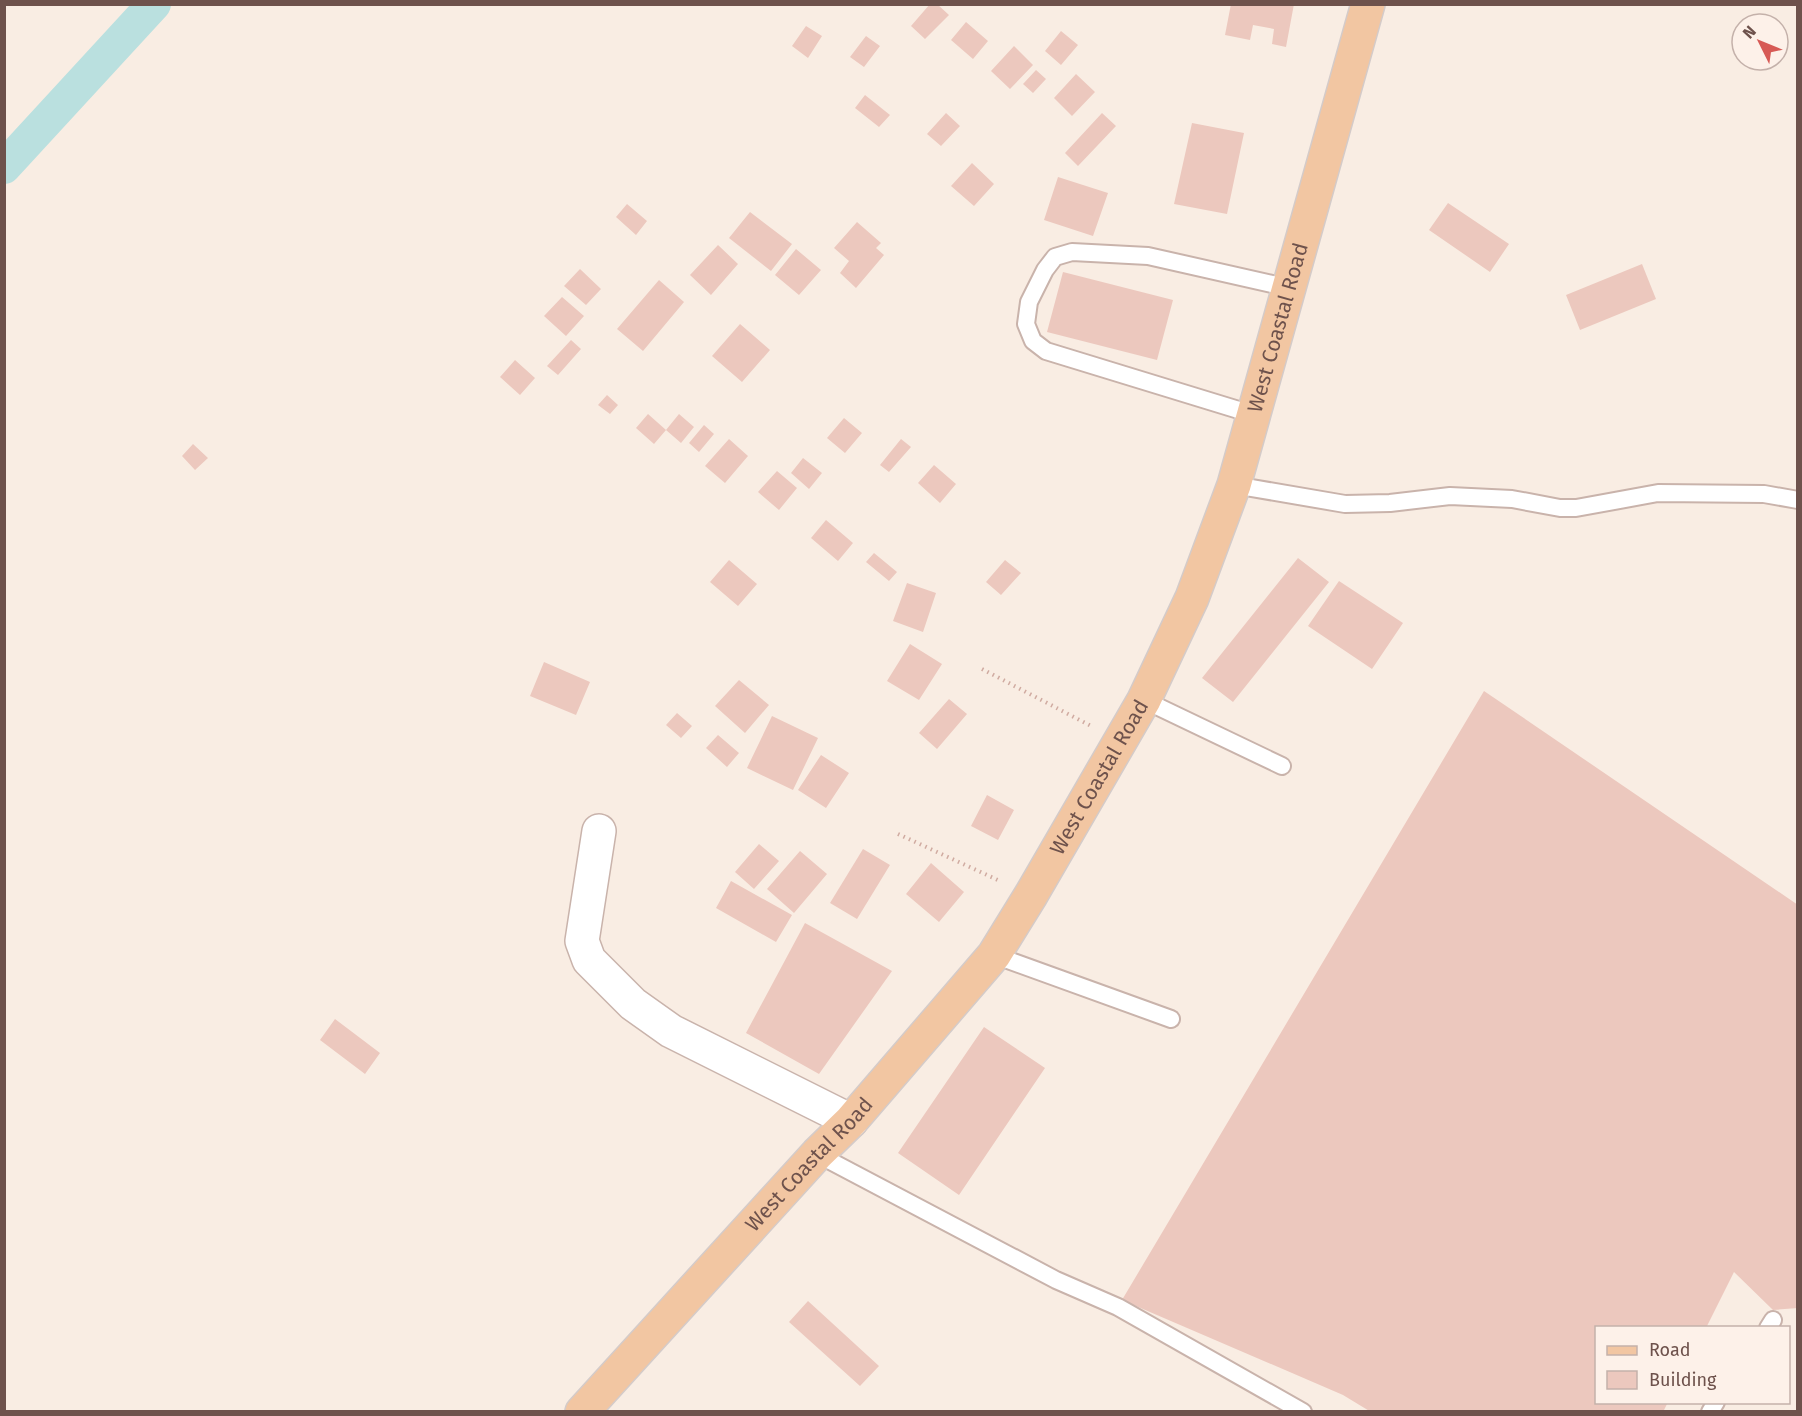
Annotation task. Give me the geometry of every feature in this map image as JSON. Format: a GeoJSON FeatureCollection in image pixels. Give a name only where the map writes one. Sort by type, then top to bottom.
{"type":"FeatureCollection","features":[{"type":"Feature","properties":{"kind":"main road","name":"West Coastal Road"},"geometry":{"type":"LineString","coordinates":[[582,1412],[817,1154],[851,1121],[994,955],[1031,896],[1120,741],[1192,598],[1234,484],[1368,4]]}},
{"type":"Feature","properties":{"kind":"street"},"geometry":{"type":"LineString","coordinates":[[599,831],[582,941],[589,960],[633,1004],[670,1032],[851,1121]]}},
{"type":"Feature","properties":{"kind":"lane"},"geometry":{"type":"LineString","coordinates":[[1255,415],[1046,351],[1033,341],[1026,324],[1029,302],[1055,257],[1072,252],[1148,256],[1290,288]]}},
{"type":"Feature","properties":{"kind":"lane"},"geometry":{"type":"LineString","coordinates":[[1234,484],[1345,504],[1390,503],[1450,496],[1512,499],[1560,508],[1576,508],[1658,493],[1764,494],[1797,500]]}},
{"type":"Feature","properties":{"kind":"lane"},"geometry":{"type":"LineString","coordinates":[[1143,699],[1282,766]]}},
{"type":"Feature","properties":{"kind":"lane"},"geometry":{"type":"LineString","coordinates":[[994,955],[1171,1019]]}},
{"type":"Feature","properties":{"kind":"lane"},"geometry":{"type":"LineString","coordinates":[[817,1154],[1056,1280],[1118,1307],[1304,1412]]}},
{"type":"Feature","properties":{"kind":"path"},"geometry":{"type":"LineString","coordinates":[[982,669],[1120,741]]}},
{"type":"Feature","properties":{"kind":"path"},"geometry":{"type":"LineString","coordinates":[[898,834],[1031,896]]}},
{"type":"Feature","properties":{"kind":"building"},"geometry":{"type":"Polygon","coordinates":[[[930,4],[937,4],[949,15],[925,39],[911,26],[930,4]]]}},
{"type":"Feature","properties":{"kind":"building"},"geometry":{"type":"Polygon","coordinates":[[[1231,4],[1294,4],[1286,47],[1272,44],[1274,29],[1253,25],[1250,40],[1225,35],[1231,4]]]}},
{"type":"Feature","properties":{"kind":"building"},"geometry":{"type":"Polygon","coordinates":[[[966,22],[988,41],[973,59],[951,40],[966,22]]]}},
{"type":"Feature","properties":{"kind":"building"},"geometry":{"type":"Polygon","coordinates":[[[806,26],[822,36],[808,58],[792,46],[806,26]]]}},
{"type":"Feature","properties":{"kind":"building"},"geometry":{"type":"Polygon","coordinates":[[[1061,31],[1078,45],[1061,65],[1045,51],[1061,31]]]}},
{"type":"Feature","properties":{"kind":"building"},"geometry":{"type":"Polygon","coordinates":[[[866,36],[880,46],[864,67],[850,57],[866,36]]]}},
{"type":"Feature","properties":{"kind":"building"},"geometry":{"type":"Polygon","coordinates":[[[1014,46],[1033,65],[1010,89],[991,71],[1014,46]]]}},
{"type":"Feature","properties":{"kind":"building"},"geometry":{"type":"Polygon","coordinates":[[[1036,70],[1046,79],[1033,93],[1023,84],[1036,70]]]}},
{"type":"Feature","properties":{"kind":"building"},"geometry":{"type":"Polygon","coordinates":[[[1076,74],[1095,92],[1072,116],[1054,98],[1076,74]]]}},
{"type":"Feature","properties":{"kind":"building"},"geometry":{"type":"Polygon","coordinates":[[[865,95],[890,115],[879,127],[855,108],[865,95]]]}},
{"type":"Feature","properties":{"kind":"building"},"geometry":{"type":"Polygon","coordinates":[[[946,113],[960,126],[941,146],[927,134],[946,113]]]}},
{"type":"Feature","properties":{"kind":"building"},"geometry":{"type":"Polygon","coordinates":[[[1102,113],[1116,126],[1078,166],[1065,153],[1102,113]]]}},
{"type":"Feature","properties":{"kind":"building"},"geometry":{"type":"Polygon","coordinates":[[[1192,123],[1244,133],[1227,214],[1174,204],[1192,123]]]}},
{"type":"Feature","properties":{"kind":"building"},"geometry":{"type":"Polygon","coordinates":[[[972,163],[994,184],[974,206],[951,186],[972,163]]]}},
{"type":"Feature","properties":{"kind":"building"},"geometry":{"type":"Polygon","coordinates":[[[1058,177],[1108,193],[1093,236],[1044,220],[1058,177]]]}},
{"type":"Feature","properties":{"kind":"building"},"geometry":{"type":"Polygon","coordinates":[[[1448,203],[1509,244],[1490,272],[1429,230],[1448,203]]]}},
{"type":"Feature","properties":{"kind":"building"},"geometry":{"type":"Polygon","coordinates":[[[627,204],[647,221],[636,235],[616,217],[627,204]]]}},
{"type":"Feature","properties":{"kind":"building"},"geometry":{"type":"Polygon","coordinates":[[[750,212],[792,244],[771,271],[729,238],[750,212]]]}},
{"type":"Feature","properties":{"kind":"building"},"geometry":{"type":"Polygon","coordinates":[[[857,222],[881,243],[876,248],[884,255],[856,288],[840,273],[849,261],[834,248],[857,222]]]}},
{"type":"Feature","properties":{"kind":"building"},"geometry":{"type":"Polygon","coordinates":[[[718,245],[738,264],[711,295],[690,275],[718,245]]]}},
{"type":"Feature","properties":{"kind":"building"},"geometry":{"type":"Polygon","coordinates":[[[796,249],[821,270],[799,295],[775,275],[796,249]]]}},
{"type":"Feature","properties":{"kind":"building"},"geometry":{"type":"Polygon","coordinates":[[[1642,264],[1656,299],[1580,330],[1566,295],[1642,264]]]}},
{"type":"Feature","properties":{"kind":"building"},"geometry":{"type":"Polygon","coordinates":[[[580,269],[601,289],[586,305],[564,286],[580,269]]]}},
{"type":"Feature","properties":{"kind":"building"},"geometry":{"type":"Polygon","coordinates":[[[1063,272],[1173,300],[1157,360],[1047,332],[1063,272]]]}},
{"type":"Feature","properties":{"kind":"building"},"geometry":{"type":"Polygon","coordinates":[[[659,280],[684,302],[643,351],[617,329],[659,280]]]}},
{"type":"Feature","properties":{"kind":"building"},"geometry":{"type":"Polygon","coordinates":[[[562,297],[584,316],[566,336],[544,316],[562,297]]]}},
{"type":"Feature","properties":{"kind":"building"},"geometry":{"type":"Polygon","coordinates":[[[740,324],[770,350],[742,382],[712,356],[740,324]]]}},
{"type":"Feature","properties":{"kind":"building"},"geometry":{"type":"Polygon","coordinates":[[[571,340],[581,349],[558,375],[547,366],[571,340]]]}},
{"type":"Feature","properties":{"kind":"building"},"geometry":{"type":"Polygon","coordinates":[[[515,360],[535,378],[520,395],[500,377],[515,360]]]}},
{"type":"Feature","properties":{"kind":"building"},"geometry":{"type":"Polygon","coordinates":[[[607,395],[618,405],[610,414],[598,405],[607,395]]]}},
{"type":"Feature","properties":{"kind":"building"},"geometry":{"type":"Polygon","coordinates":[[[648,414],[666,430],[654,444],[636,428],[648,414]]]}},
{"type":"Feature","properties":{"kind":"building"},"geometry":{"type":"Polygon","coordinates":[[[679,414],[694,427],[681,443],[666,430],[679,414]]]}},
{"type":"Feature","properties":{"kind":"building"},"geometry":{"type":"Polygon","coordinates":[[[844,418],[862,433],[845,453],[827,438],[844,418]]]}},
{"type":"Feature","properties":{"kind":"building"},"geometry":{"type":"Polygon","coordinates":[[[704,425],[714,434],[699,452],[689,443],[704,425]]]}},
{"type":"Feature","properties":{"kind":"building"},"geometry":{"type":"Polygon","coordinates":[[[729,439],[748,456],[725,483],[705,466],[729,439]]]}},
{"type":"Feature","properties":{"kind":"building"},"geometry":{"type":"Polygon","coordinates":[[[901,439],[911,447],[889,472],[880,465],[901,439]]]}},
{"type":"Feature","properties":{"kind":"building"},"geometry":{"type":"Polygon","coordinates":[[[193,444],[208,458],[195,470],[182,456],[193,444]]]}},
{"type":"Feature","properties":{"kind":"building"},"geometry":{"type":"Polygon","coordinates":[[[803,458],[822,473],[809,489],[791,473],[803,458]]]}},
{"type":"Feature","properties":{"kind":"building"},"geometry":{"type":"Polygon","coordinates":[[[934,465],[956,484],[940,503],[918,483],[934,465]]]}},
{"type":"Feature","properties":{"kind":"building"},"geometry":{"type":"Polygon","coordinates":[[[777,471],[797,488],[779,510],[758,492],[777,471]]]}},
{"type":"Feature","properties":{"kind":"building"},"geometry":{"type":"Polygon","coordinates":[[[826,520],[853,543],[838,561],[811,538],[826,520]]]}},
{"type":"Feature","properties":{"kind":"building"},"geometry":{"type":"Polygon","coordinates":[[[874,553],[897,572],[889,581],[866,562],[874,553]]]}},
{"type":"Feature","properties":{"kind":"building"},"geometry":{"type":"Polygon","coordinates":[[[1298,558],[1329,582],[1233,702],[1202,678],[1298,558]]]}},
{"type":"Feature","properties":{"kind":"building"},"geometry":{"type":"Polygon","coordinates":[[[729,560],[757,584],[738,606],[710,582],[729,560]]]}},
{"type":"Feature","properties":{"kind":"building"},"geometry":{"type":"Polygon","coordinates":[[[1005,560],[1021,573],[1001,595],[986,582],[1005,560]]]}},
{"type":"Feature","properties":{"kind":"building"},"geometry":{"type":"Polygon","coordinates":[[[1339,581],[1403,623],[1372,669],[1308,626],[1339,581]]]}},
{"type":"Feature","properties":{"kind":"building"},"geometry":{"type":"Polygon","coordinates":[[[907,583],[936,593],[923,632],[893,621],[907,583]]]}},
{"type":"Feature","properties":{"kind":"building"},"geometry":{"type":"Polygon","coordinates":[[[910,644],[942,664],[919,700],[887,681],[910,644]]]}},
{"type":"Feature","properties":{"kind":"building"},"geometry":{"type":"Polygon","coordinates":[[[544,662],[590,682],[576,715],[530,696],[544,662]]]}},
{"type":"Feature","properties":{"kind":"building"},"geometry":{"type":"Polygon","coordinates":[[[739,680],[769,705],[745,733],[715,706],[739,680]]]}},
{"type":"Feature","properties":{"kind":"building"},"geometry":{"type":"Polygon","coordinates":[[[1484,691],[1798,905],[1798,1308],[1773,1310],[1734,1272],[1707,1326],[1595,1326],[1595,1404],[1667,1404],[1663,1412],[1371,1412],[1343,1395],[1122,1300],[1484,691]]]}},
{"type":"Feature","properties":{"kind":"building"},"geometry":{"type":"Polygon","coordinates":[[[949,699],[967,714],[937,749],[919,733],[949,699]]]}},
{"type":"Feature","properties":{"kind":"building"},"geometry":{"type":"Polygon","coordinates":[[[677,713],[692,726],[681,738],[666,725],[677,713]]]}},
{"type":"Feature","properties":{"kind":"building"},"geometry":{"type":"Polygon","coordinates":[[[772,716],[818,738],[793,790],[747,768],[772,716]]]}},
{"type":"Feature","properties":{"kind":"building"},"geometry":{"type":"Polygon","coordinates":[[[718,735],[739,753],[727,767],[706,748],[718,735]]]}},
{"type":"Feature","properties":{"kind":"building"},"geometry":{"type":"Polygon","coordinates":[[[821,755],[849,773],[826,808],[798,790],[821,755]]]}},
{"type":"Feature","properties":{"kind":"building"},"geometry":{"type":"Polygon","coordinates":[[[987,795],[1014,810],[998,840],[971,826],[987,795]]]}},
{"type":"Feature","properties":{"kind":"building"},"geometry":{"type":"Polygon","coordinates":[[[759,844],[779,861],[754,889],[735,872],[759,844]]]}},
{"type":"Feature","properties":{"kind":"building"},"geometry":{"type":"Polygon","coordinates":[[[863,849],[890,865],[857,919],[830,903],[863,849]]]}},
{"type":"Feature","properties":{"kind":"building"},"geometry":{"type":"Polygon","coordinates":[[[800,851],[827,874],[794,913],[767,889],[800,851]]]}},
{"type":"Feature","properties":{"kind":"building"},"geometry":{"type":"Polygon","coordinates":[[[931,863],[964,892],[939,922],[906,894],[931,863]]]}},
{"type":"Feature","properties":{"kind":"building"},"geometry":{"type":"Polygon","coordinates":[[[731,881],[792,915],[776,942],[716,908],[731,881]]]}},
{"type":"Feature","properties":{"kind":"building"},"geometry":{"type":"Polygon","coordinates":[[[805,923],[892,971],[819,1074],[746,1033],[805,923]]]}},
{"type":"Feature","properties":{"kind":"building"},"geometry":{"type":"Polygon","coordinates":[[[335,1019],[380,1053],[365,1074],[320,1040],[335,1019]]]}},
{"type":"Feature","properties":{"kind":"building"},"geometry":{"type":"Polygon","coordinates":[[[984,1027],[1045,1068],[959,1195],[898,1153],[984,1027]]]}},
{"type":"Feature","properties":{"kind":"building"},"geometry":{"type":"Polygon","coordinates":[[[808,1301],[879,1366],[860,1386],[789,1322],[808,1301]]]}},
{"type":"Feature","properties":{"kind":"waterway"},"geometry":{"type":"LineString","coordinates":[[4,167],[154,4]]}}]}
